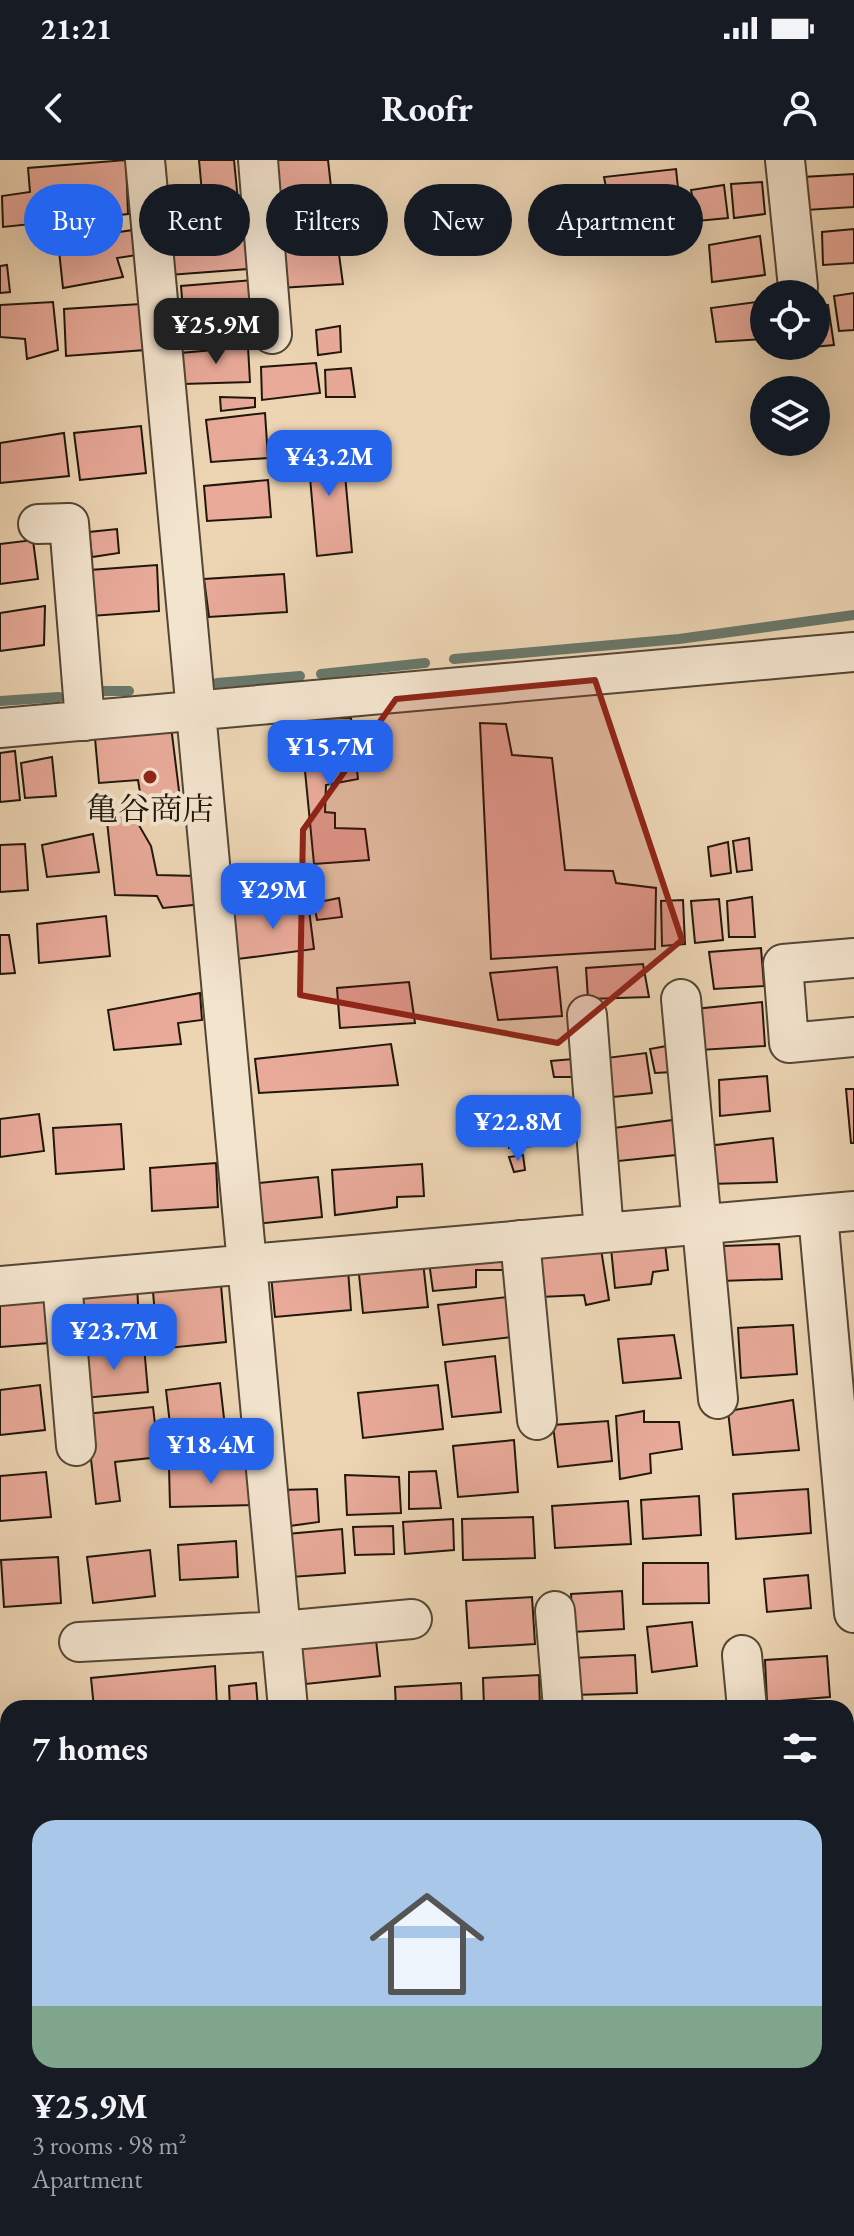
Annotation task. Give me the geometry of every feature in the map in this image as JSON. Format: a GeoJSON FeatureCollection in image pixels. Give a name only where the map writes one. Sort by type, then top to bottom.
{"type":"FeatureCollection","features":[{"type":"Feature","properties":{"kind":"street"},"geometry":{"type":"LineString","coordinates":[[145,160],[287,1700]]}},
{"type":"Feature","properties":{"kind":"street"},"geometry":{"type":"LineString","coordinates":[[258,160],[272,334]]}},
{"type":"Feature","properties":{"kind":"street"},"geometry":{"type":"LineString","coordinates":[[785,160],[797,280]]}},
{"type":"Feature","properties":{"kind":"street"},"geometry":{"type":"LineString","coordinates":[[38,524],[69,523],[85,721]]}},
{"type":"Feature","properties":{"kind":"street"},"geometry":{"type":"LineString","coordinates":[[0,728],[195,708],[854,652]]}},
{"type":"Feature","properties":{"kind":"street"},"geometry":{"type":"LineString","coordinates":[[854,958],[783,964],[789,1043],[854,1037]]}},
{"type":"Feature","properties":{"kind":"street"},"geometry":{"type":"LineString","coordinates":[[681,999],[718,1399]]}},
{"type":"Feature","properties":{"kind":"street"},"geometry":{"type":"LineString","coordinates":[[587,1015],[604,1233]]}},
{"type":"Feature","properties":{"kind":"street"},"geometry":{"type":"LineString","coordinates":[[0,1286],[836,1213],[854,1613]]}},
{"type":"Feature","properties":{"kind":"street"},"geometry":{"type":"LineString","coordinates":[[520,1240],[537,1420]]}},
{"type":"Feature","properties":{"kind":"street"},"geometry":{"type":"LineString","coordinates":[[62,1281],[76,1446]]}},
{"type":"Feature","properties":{"kind":"street"},"geometry":{"type":"LineString","coordinates":[[555,1611],[562,1700]]}},
{"type":"Feature","properties":{"kind":"street"},"geometry":{"type":"LineString","coordinates":[[79,1642],[281,1631],[412,1619]]}},
{"type":"Feature","properties":{"kind":"street"},"geometry":{"type":"LineString","coordinates":[[742,1655],[746,1700]]}},
{"type":"Feature","properties":{"kind":"highlighted area"},"geometry":{"type":"Polygon","coordinates":[[[595,680],[682,940],[558,1043],[300,995],[303,830],[396,699],[595,680]]]}},
{"type":"Feature","properties":{"kind":"building"},"geometry":{"type":"Polygon","coordinates":[[[126,160],[128,214],[123,215],[123,184],[29,184],[28,168],[126,160]]]}},
{"type":"Feature","properties":{"kind":"building"},"geometry":{"type":"Polygon","coordinates":[[[199,160],[234,160],[236,184],[201,184],[199,160]]]}},
{"type":"Feature","properties":{"kind":"building"},"geometry":{"type":"Polygon","coordinates":[[[270,160],[328,160],[331,184],[272,184],[270,160]]]}},
{"type":"Feature","properties":{"kind":"building"},"geometry":{"type":"Polygon","coordinates":[[[676,169],[678,184],[605,184],[604,177],[676,169]]]}},
{"type":"Feature","properties":{"kind":"building"},"geometry":{"type":"Polygon","coordinates":[[[854,174],[854,207],[806,210],[803,177],[854,174]]]}},
{"type":"Feature","properties":{"kind":"building"},"geometry":{"type":"Polygon","coordinates":[[[762,182],[765,214],[734,218],[731,184],[762,182]]]}},
{"type":"Feature","properties":{"kind":"building"},"geometry":{"type":"Polygon","coordinates":[[[724,185],[728,218],[703,220],[703,188],[724,185]]]}},
{"type":"Feature","properties":{"kind":"building"},"geometry":{"type":"Polygon","coordinates":[[[24,193],[24,225],[3,227],[2,196],[24,193]]]}},
{"type":"Feature","properties":{"kind":"building"},"geometry":{"type":"Polygon","coordinates":[[[854,229],[854,263],[823,265],[822,232],[854,229]]]}},
{"type":"Feature","properties":{"kind":"building"},"geometry":{"type":"Polygon","coordinates":[[[133,230],[137,255],[117,258],[123,277],[63,288],[60,256],[123,256],[123,231],[133,230]]]}},
{"type":"Feature","properties":{"kind":"building"},"geometry":{"type":"Polygon","coordinates":[[[760,236],[765,275],[712,282],[709,245],[760,236]]]}},
{"type":"Feature","properties":{"kind":"building"},"geometry":{"type":"Polygon","coordinates":[[[168,256],[247,256],[248,269],[169,275],[168,256]]]}},
{"type":"Feature","properties":{"kind":"building"},"geometry":{"type":"Polygon","coordinates":[[[277,256],[339,256],[343,284],[280,288],[277,256]]]}},
{"type":"Feature","properties":{"kind":"building"},"geometry":{"type":"Polygon","coordinates":[[[7,265],[10,292],[0,293],[0,266],[7,265]]]}},
{"type":"Feature","properties":{"kind":"building"},"geometry":{"type":"Polygon","coordinates":[[[253,280],[260,319],[184,322],[181,286],[253,280]]]}},
{"type":"Feature","properties":{"kind":"building"},"geometry":{"type":"Polygon","coordinates":[[[854,293],[854,330],[839,331],[834,296],[854,293]]]}},
{"type":"Feature","properties":{"kind":"building"},"geometry":{"type":"Polygon","coordinates":[[[53,302],[58,350],[27,359],[25,339],[0,337],[0,305],[53,302]]]}},
{"type":"Feature","properties":{"kind":"building"},"geometry":{"type":"Polygon","coordinates":[[[750,303],[750,340],[716,342],[711,308],[750,303]]]}},
{"type":"Feature","properties":{"kind":"building"},"geometry":{"type":"Polygon","coordinates":[[[140,304],[145,350],[66,356],[64,309],[140,304]]]}},
{"type":"Feature","properties":{"kind":"building"},"geometry":{"type":"Polygon","coordinates":[[[830,318],[834,345],[830,345],[830,318]]]}},
{"type":"Feature","properties":{"kind":"building"},"geometry":{"type":"Polygon","coordinates":[[[340,326],[341,352],[318,355],[316,330],[340,326]]]}},
{"type":"Feature","properties":{"kind":"building"},"geometry":{"type":"Polygon","coordinates":[[[248,347],[250,382],[183,384],[180,353],[248,347]]]}},
{"type":"Feature","properties":{"kind":"building"},"geometry":{"type":"Polygon","coordinates":[[[316,363],[320,393],[262,400],[261,367],[316,363]]]}},
{"type":"Feature","properties":{"kind":"building"},"geometry":{"type":"Polygon","coordinates":[[[351,368],[355,397],[326,397],[325,370],[351,368]]]}},
{"type":"Feature","properties":{"kind":"building"},"geometry":{"type":"Polygon","coordinates":[[[220,397],[255,398],[255,407],[221,411],[220,397]]]}},
{"type":"Feature","properties":{"kind":"building"},"geometry":{"type":"Polygon","coordinates":[[[265,413],[268,458],[211,462],[206,420],[265,413]]]}},
{"type":"Feature","properties":{"kind":"building"},"geometry":{"type":"Polygon","coordinates":[[[141,426],[146,473],[80,480],[74,433],[141,426]]]}},
{"type":"Feature","properties":{"kind":"building"},"geometry":{"type":"Polygon","coordinates":[[[64,433],[69,476],[0,483],[0,443],[64,433]]]}},
{"type":"Feature","properties":{"kind":"building"},"geometry":{"type":"Polygon","coordinates":[[[342,441],[352,552],[317,556],[307,444],[342,441]]]}},
{"type":"Feature","properties":{"kind":"building"},"geometry":{"type":"Polygon","coordinates":[[[268,480],[271,517],[207,521],[204,486],[268,480]]]}},
{"type":"Feature","properties":{"kind":"building"},"geometry":{"type":"Polygon","coordinates":[[[117,529],[119,553],[92,557],[89,532],[117,529]]]}},
{"type":"Feature","properties":{"kind":"building"},"geometry":{"type":"Polygon","coordinates":[[[33,540],[38,579],[0,584],[0,544],[33,540]]]}},
{"type":"Feature","properties":{"kind":"building"},"geometry":{"type":"Polygon","coordinates":[[[157,565],[159,611],[91,616],[90,570],[157,565]]]}},
{"type":"Feature","properties":{"kind":"building"},"geometry":{"type":"Polygon","coordinates":[[[284,574],[287,612],[209,617],[204,579],[284,574]]]}},
{"type":"Feature","properties":{"kind":"building"},"geometry":{"type":"Polygon","coordinates":[[[45,606],[44,645],[0,651],[0,613],[45,606]]]}},
{"type":"Feature","properties":{"kind":"building"},"geometry":{"type":"Polygon","coordinates":[[[351,718],[358,779],[326,785],[325,812],[335,813],[335,828],[365,829],[369,860],[314,864],[300,719],[351,718]]]}},
{"type":"Feature","properties":{"kind":"building"},"geometry":{"type":"Polygon","coordinates":[[[480,723],[506,724],[512,755],[552,758],[565,870],[613,871],[616,883],[656,888],[655,949],[491,959],[480,723]]]}},
{"type":"Feature","properties":{"kind":"building"},"geometry":{"type":"Polygon","coordinates":[[[171,726],[181,807],[143,811],[138,780],[99,783],[95,738],[171,726]]]}},
{"type":"Feature","properties":{"kind":"building"},"geometry":{"type":"Polygon","coordinates":[[[15,751],[20,800],[0,802],[0,753],[15,751]]]}},
{"type":"Feature","properties":{"kind":"building"},"geometry":{"type":"Polygon","coordinates":[[[52,757],[56,796],[25,798],[21,763],[52,757]]]}},
{"type":"Feature","properties":{"kind":"building"},"geometry":{"type":"Polygon","coordinates":[[[129,808],[151,846],[157,875],[197,876],[203,904],[163,908],[157,896],[115,895],[106,812],[129,808]]]}},
{"type":"Feature","properties":{"kind":"building"},"geometry":{"type":"Polygon","coordinates":[[[93,834],[99,872],[47,877],[42,845],[93,834]]]}},
{"type":"Feature","properties":{"kind":"building"},"geometry":{"type":"Polygon","coordinates":[[[749,838],[752,870],[737,872],[733,841],[749,838]]]}},
{"type":"Feature","properties":{"kind":"building"},"geometry":{"type":"Polygon","coordinates":[[[728,842],[731,873],[711,876],[708,847],[728,842]]]}},
{"type":"Feature","properties":{"kind":"building"},"geometry":{"type":"Polygon","coordinates":[[[25,844],[28,890],[0,892],[0,845],[25,844]]]}},
{"type":"Feature","properties":{"kind":"building"},"geometry":{"type":"Polygon","coordinates":[[[752,897],[755,937],[729,937],[727,901],[752,897]]]}},
{"type":"Feature","properties":{"kind":"building"},"geometry":{"type":"Polygon","coordinates":[[[339,898],[342,917],[317,920],[314,903],[339,898]]]}},
{"type":"Feature","properties":{"kind":"building"},"geometry":{"type":"Polygon","coordinates":[[[719,899],[723,940],[695,943],[691,901],[719,899]]]}},
{"type":"Feature","properties":{"kind":"building"},"geometry":{"type":"Polygon","coordinates":[[[683,900],[685,944],[662,946],[661,901],[683,900]]]}},
{"type":"Feature","properties":{"kind":"building"},"geometry":{"type":"Polygon","coordinates":[[[308,902],[314,949],[238,959],[233,913],[308,902]]]}},
{"type":"Feature","properties":{"kind":"building"},"geometry":{"type":"Polygon","coordinates":[[[106,916],[110,956],[39,963],[37,924],[106,916]]]}},
{"type":"Feature","properties":{"kind":"building"},"geometry":{"type":"Polygon","coordinates":[[[0,935],[9,935],[15,973],[0,974],[0,935]]]}},
{"type":"Feature","properties":{"kind":"building"},"geometry":{"type":"Polygon","coordinates":[[[761,948],[764,986],[714,989],[709,952],[761,948]]]}},
{"type":"Feature","properties":{"kind":"building"},"geometry":{"type":"Polygon","coordinates":[[[643,964],[649,997],[588,999],[586,968],[643,964]]]}},
{"type":"Feature","properties":{"kind":"building"},"geometry":{"type":"Polygon","coordinates":[[[557,967],[562,1016],[498,1020],[490,973],[557,967]]]}},
{"type":"Feature","properties":{"kind":"building"},"geometry":{"type":"Polygon","coordinates":[[[409,982],[415,1023],[340,1028],[337,988],[409,982]]]}},
{"type":"Feature","properties":{"kind":"building"},"geometry":{"type":"Polygon","coordinates":[[[200,993],[202,1020],[178,1023],[181,1044],[114,1050],[108,1010],[200,993]]]}},
{"type":"Feature","properties":{"kind":"building"},"geometry":{"type":"Polygon","coordinates":[[[762,1002],[765,1046],[700,1050],[695,1009],[762,1002]]]}},
{"type":"Feature","properties":{"kind":"building"},"geometry":{"type":"Polygon","coordinates":[[[391,1044],[398,1085],[259,1093],[255,1059],[391,1044]]]}},
{"type":"Feature","properties":{"kind":"building"},"geometry":{"type":"Polygon","coordinates":[[[672,1045],[673,1072],[655,1073],[650,1049],[672,1045]]]}},
{"type":"Feature","properties":{"kind":"building"},"geometry":{"type":"Polygon","coordinates":[[[646,1053],[652,1093],[603,1098],[598,1059],[646,1053]]]}},
{"type":"Feature","properties":{"kind":"building"},"geometry":{"type":"Polygon","coordinates":[[[573,1059],[576,1077],[554,1077],[551,1061],[573,1059]]]}},
{"type":"Feature","properties":{"kind":"building"},"geometry":{"type":"Polygon","coordinates":[[[767,1076],[770,1111],[720,1116],[719,1080],[767,1076]]]}},
{"type":"Feature","properties":{"kind":"building"},"geometry":{"type":"Polygon","coordinates":[[[846,1089],[854,1089],[854,1143],[851,1143],[846,1089]]]}},
{"type":"Feature","properties":{"kind":"building"},"geometry":{"type":"Polygon","coordinates":[[[567,1102],[572,1143],[509,1148],[504,1109],[567,1102]]]}},
{"type":"Feature","properties":{"kind":"building"},"geometry":{"type":"Polygon","coordinates":[[[39,1114],[44,1151],[0,1157],[0,1119],[39,1114]]]}},
{"type":"Feature","properties":{"kind":"building"},"geometry":{"type":"Polygon","coordinates":[[[673,1120],[676,1155],[609,1162],[606,1129],[673,1120]]]}},
{"type":"Feature","properties":{"kind":"building"},"geometry":{"type":"Polygon","coordinates":[[[121,1124],[124,1169],[56,1174],[53,1128],[121,1124]]]}},
{"type":"Feature","properties":{"kind":"building"},"geometry":{"type":"Polygon","coordinates":[[[773,1138],[777,1182],[709,1184],[708,1146],[773,1138]]]}},
{"type":"Feature","properties":{"kind":"building"},"geometry":{"type":"Polygon","coordinates":[[[523,1155],[525,1170],[514,1172],[509,1157],[523,1155]]]}},
{"type":"Feature","properties":{"kind":"building"},"geometry":{"type":"Polygon","coordinates":[[[216,1163],[218,1207],[152,1211],[150,1168],[216,1163]]]}},
{"type":"Feature","properties":{"kind":"building"},"geometry":{"type":"Polygon","coordinates":[[[422,1164],[424,1196],[397,1197],[397,1207],[335,1215],[332,1170],[422,1164]]]}},
{"type":"Feature","properties":{"kind":"building"},"geometry":{"type":"Polygon","coordinates":[[[318,1177],[322,1217],[256,1224],[249,1184],[318,1177]]]}},
{"type":"Feature","properties":{"kind":"building"},"geometry":{"type":"Polygon","coordinates":[[[665,1243],[668,1270],[653,1272],[651,1284],[615,1288],[611,1248],[665,1243]]]}},
{"type":"Feature","properties":{"kind":"building"},"geometry":{"type":"Polygon","coordinates":[[[779,1244],[782,1279],[721,1281],[723,1246],[779,1244]]]}},
{"type":"Feature","properties":{"kind":"building"},"geometry":{"type":"Polygon","coordinates":[[[601,1249],[609,1300],[586,1305],[584,1295],[540,1297],[536,1256],[601,1249]]]}},
{"type":"Feature","properties":{"kind":"building"},"geometry":{"type":"Polygon","coordinates":[[[505,1254],[507,1270],[476,1270],[476,1287],[433,1291],[429,1262],[505,1254]]]}},
{"type":"Feature","properties":{"kind":"building"},"geometry":{"type":"Polygon","coordinates":[[[423,1262],[428,1307],[363,1313],[358,1265],[423,1262]]]}},
{"type":"Feature","properties":{"kind":"building"},"geometry":{"type":"Polygon","coordinates":[[[348,1269],[351,1310],[275,1317],[271,1275],[348,1269]]]}},
{"type":"Feature","properties":{"kind":"building"},"geometry":{"type":"Polygon","coordinates":[[[137,1284],[139,1324],[76,1327],[74,1288],[137,1284]]]}},
{"type":"Feature","properties":{"kind":"building"},"geometry":{"type":"Polygon","coordinates":[[[221,1285],[226,1342],[158,1349],[153,1292],[221,1285]]]}},
{"type":"Feature","properties":{"kind":"building"},"geometry":{"type":"Polygon","coordinates":[[[507,1297],[512,1337],[443,1345],[438,1305],[507,1297]]]}},
{"type":"Feature","properties":{"kind":"building"},"geometry":{"type":"Polygon","coordinates":[[[45,1300],[49,1343],[0,1347],[0,1304],[45,1300]]]}},
{"type":"Feature","properties":{"kind":"building"},"geometry":{"type":"Polygon","coordinates":[[[793,1325],[797,1374],[741,1378],[738,1328],[793,1325]]]}},
{"type":"Feature","properties":{"kind":"building"},"geometry":{"type":"Polygon","coordinates":[[[674,1335],[681,1378],[623,1383],[618,1339],[674,1335]]]}},
{"type":"Feature","properties":{"kind":"building"},"geometry":{"type":"Polygon","coordinates":[[[144,1346],[148,1392],[84,1398],[80,1352],[144,1346]]]}},
{"type":"Feature","properties":{"kind":"building"},"geometry":{"type":"Polygon","coordinates":[[[495,1356],[501,1412],[452,1417],[445,1362],[495,1356]]]}},
{"type":"Feature","properties":{"kind":"building"},"geometry":{"type":"Polygon","coordinates":[[[220,1383],[225,1427],[171,1433],[166,1390],[220,1383]]]}},
{"type":"Feature","properties":{"kind":"building"},"geometry":{"type":"Polygon","coordinates":[[[40,1385],[45,1430],[0,1435],[0,1390],[40,1385]]]}},
{"type":"Feature","properties":{"kind":"building"},"geometry":{"type":"Polygon","coordinates":[[[438,1385],[443,1429],[363,1438],[358,1393],[438,1385]]]}},
{"type":"Feature","properties":{"kind":"building"},"geometry":{"type":"Polygon","coordinates":[[[793,1400],[799,1450],[733,1455],[728,1411],[793,1400]]]}},
{"type":"Feature","properties":{"kind":"building"},"geometry":{"type":"Polygon","coordinates":[[[153,1407],[159,1457],[115,1462],[120,1501],[96,1504],[86,1414],[153,1407]]]}},
{"type":"Feature","properties":{"kind":"building"},"geometry":{"type":"Polygon","coordinates":[[[644,1411],[644,1422],[679,1422],[682,1449],[650,1454],[651,1473],[620,1479],[616,1416],[644,1411]]]}},
{"type":"Feature","properties":{"kind":"building"},"geometry":{"type":"Polygon","coordinates":[[[608,1421],[612,1461],[558,1467],[553,1425],[608,1421]]]}},
{"type":"Feature","properties":{"kind":"building"},"geometry":{"type":"Polygon","coordinates":[[[514,1440],[518,1492],[458,1497],[453,1446],[514,1440]]]}},
{"type":"Feature","properties":{"kind":"building"},"geometry":{"type":"Polygon","coordinates":[[[253,1466],[254,1505],[170,1507],[169,1467],[253,1466]]]}},
{"type":"Feature","properties":{"kind":"building"},"geometry":{"type":"Polygon","coordinates":[[[436,1471],[441,1508],[409,1509],[409,1472],[436,1471]]]}},
{"type":"Feature","properties":{"kind":"building"},"geometry":{"type":"Polygon","coordinates":[[[46,1472],[51,1517],[0,1521],[0,1476],[46,1472]]]}},
{"type":"Feature","properties":{"kind":"building"},"geometry":{"type":"Polygon","coordinates":[[[345,1475],[399,1477],[401,1513],[347,1515],[345,1475]]]}},
{"type":"Feature","properties":{"kind":"building"},"geometry":{"type":"Polygon","coordinates":[[[317,1489],[319,1522],[282,1527],[281,1490],[317,1489]]]}},
{"type":"Feature","properties":{"kind":"building"},"geometry":{"type":"Polygon","coordinates":[[[808,1489],[811,1533],[736,1539],[733,1494],[808,1489]]]}},
{"type":"Feature","properties":{"kind":"building"},"geometry":{"type":"Polygon","coordinates":[[[699,1496],[701,1535],[643,1539],[641,1500],[699,1496]]]}},
{"type":"Feature","properties":{"kind":"building"},"geometry":{"type":"Polygon","coordinates":[[[628,1501],[631,1544],[555,1548],[552,1506],[628,1501]]]}},
{"type":"Feature","properties":{"kind":"building"},"geometry":{"type":"Polygon","coordinates":[[[533,1517],[535,1558],[463,1560],[462,1519],[533,1517]]]}},
{"type":"Feature","properties":{"kind":"building"},"geometry":{"type":"Polygon","coordinates":[[[453,1519],[454,1550],[405,1554],[403,1522],[453,1519]]]}},
{"type":"Feature","properties":{"kind":"building"},"geometry":{"type":"Polygon","coordinates":[[[393,1526],[394,1554],[355,1555],[353,1527],[393,1526]]]}},
{"type":"Feature","properties":{"kind":"building"},"geometry":{"type":"Polygon","coordinates":[[[342,1529],[345,1573],[291,1577],[287,1534],[342,1529]]]}},
{"type":"Feature","properties":{"kind":"building"},"geometry":{"type":"Polygon","coordinates":[[[236,1541],[238,1577],[180,1580],[178,1545],[236,1541]]]}},
{"type":"Feature","properties":{"kind":"building"},"geometry":{"type":"Polygon","coordinates":[[[150,1550],[155,1596],[93,1603],[87,1557],[150,1550]]]}},
{"type":"Feature","properties":{"kind":"building"},"geometry":{"type":"Polygon","coordinates":[[[58,1557],[61,1603],[4,1607],[1,1560],[58,1557]]]}},
{"type":"Feature","properties":{"kind":"building"},"geometry":{"type":"Polygon","coordinates":[[[643,1563],[708,1563],[709,1603],[643,1604],[643,1563]]]}},
{"type":"Feature","properties":{"kind":"building"},"geometry":{"type":"Polygon","coordinates":[[[808,1575],[811,1608],[767,1612],[764,1579],[808,1575]]]}},
{"type":"Feature","properties":{"kind":"building"},"geometry":{"type":"Polygon","coordinates":[[[622,1591],[624,1629],[573,1632],[571,1594],[622,1591]]]}},
{"type":"Feature","properties":{"kind":"building"},"geometry":{"type":"Polygon","coordinates":[[[532,1597],[535,1644],[469,1648],[466,1601],[532,1597]]]}},
{"type":"Feature","properties":{"kind":"building"},"geometry":{"type":"Polygon","coordinates":[[[692,1622],[697,1666],[652,1672],[647,1627],[692,1622]]]}},
{"type":"Feature","properties":{"kind":"building"},"geometry":{"type":"Polygon","coordinates":[[[375,1631],[380,1676],[306,1684],[300,1640],[375,1631]]]}},
{"type":"Feature","properties":{"kind":"building"},"geometry":{"type":"Polygon","coordinates":[[[635,1655],[637,1693],[575,1695],[573,1658],[635,1655]]]}},
{"type":"Feature","properties":{"kind":"building"},"geometry":{"type":"Polygon","coordinates":[[[827,1656],[830,1697],[767,1700],[765,1660],[827,1656]]]}},
{"type":"Feature","properties":{"kind":"building"},"geometry":{"type":"Polygon","coordinates":[[[215,1666],[217,1700],[93,1700],[91,1678],[215,1666]]]}},
{"type":"Feature","properties":{"kind":"building"},"geometry":{"type":"Polygon","coordinates":[[[539,1675],[540,1700],[484,1700],[483,1678],[539,1675]]]}},
{"type":"Feature","properties":{"kind":"building"},"geometry":{"type":"Polygon","coordinates":[[[256,1683],[257,1700],[230,1700],[229,1686],[256,1683]]]}},
{"type":"Feature","properties":{"kind":"building"},"geometry":{"type":"Polygon","coordinates":[[[461,1683],[462,1700],[396,1700],[395,1687],[461,1683]]]}},
{"type":"Feature","properties":{"kind":"waterway"},"geometry":{"type":"LineString","coordinates":[[454,659],[679,639],[854,615]]}},
{"type":"Feature","properties":{"kind":"waterway"},"geometry":{"type":"LineString","coordinates":[[321,674],[425,663]]}},
{"type":"Feature","properties":{"kind":"waterway"},"geometry":{"type":"LineString","coordinates":[[217,683],[300,676]]}},
{"type":"Feature","properties":{"kind":"waterway"},"geometry":{"type":"LineString","coordinates":[[100,691],[129,691]]}},
{"type":"Feature","properties":{"kind":"waterway"},"geometry":{"type":"LineString","coordinates":[[0,701],[59,697]]}},
{"type":"Feature","properties":{"kind":"place","name":"亀谷商店"},"geometry":{"type":"Point","coordinates":[150,777]}}]}
